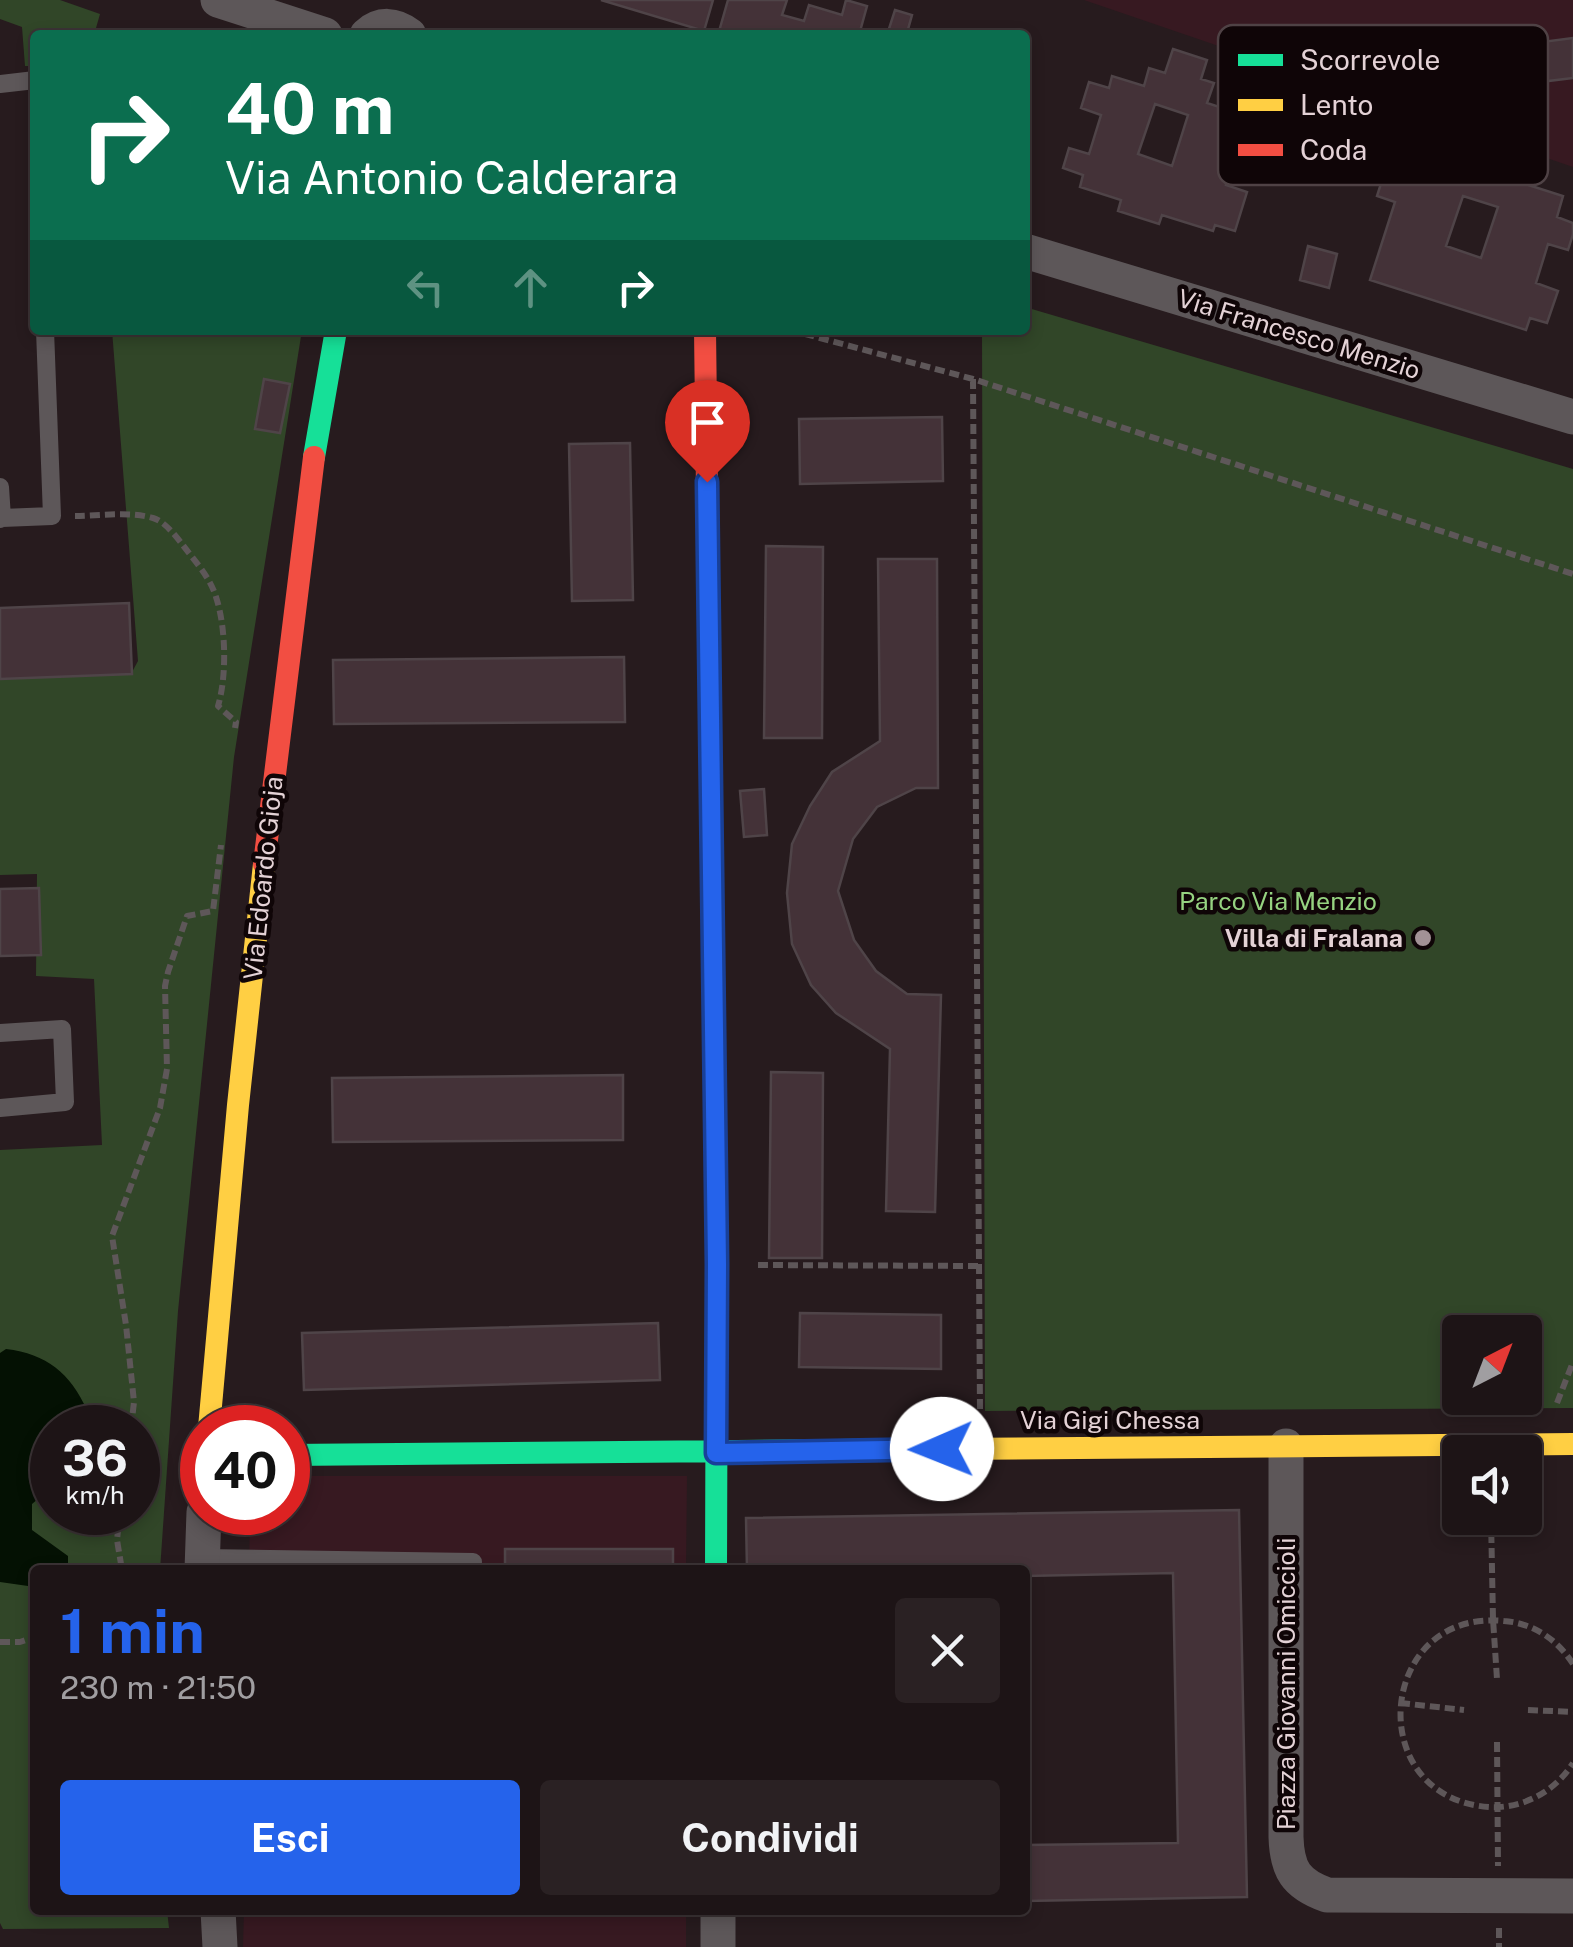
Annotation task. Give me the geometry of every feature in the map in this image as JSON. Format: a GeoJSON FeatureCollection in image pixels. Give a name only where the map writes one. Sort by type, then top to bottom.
{"type":"FeatureCollection","features":[{"type":"Feature","properties":{"kind":"street"},"geometry":{"type":"LineString","coordinates":[[218,0],[310,30]]}},
{"type":"Feature","properties":{"kind":"street","name":"Via Francesco Menzio"},"geometry":{"type":"LineString","coordinates":[[1030,253],[1573,417]]}},
{"type":"Feature","properties":{"kind":"street","name":"Via Edoardo Gioja"},"geometry":{"type":"LineString","coordinates":[[210,1405],[278,736],[310,479],[335,335]]}},
{"type":"Feature","properties":{"kind":"street"},"geometry":{"type":"LineString","coordinates":[[706,335],[717,1264],[716,1565]]}},
{"type":"Feature","properties":{"kind":"street","name":"Via Gigi Chessa"},"geometry":{"type":"LineString","coordinates":[[310,1455],[1573,1444]]}},
{"type":"Feature","properties":{"kind":"street","name":"Piazza Giovanni Omiccioli"},"geometry":{"type":"LineString","coordinates":[[1286,1446],[1286,1858],[1294,1874],[1309,1889],[1327,1895],[1573,1896]]}},
{"type":"Feature","properties":{"kind":"street"},"geometry":{"type":"LineString","coordinates":[[202,1564],[203,1535]]}},
{"type":"Feature","properties":{"kind":"street"},"geometry":{"type":"LineString","coordinates":[[218,1915],[220,1947]]}},
{"type":"Feature","properties":{"kind":"street"},"geometry":{"type":"LineString","coordinates":[[718,1915],[718,1947]]}},
{"type":"Feature","properties":{"kind":"lane"},"geometry":{"type":"LineString","coordinates":[[0,84],[30,81]]}},
{"type":"Feature","properties":{"kind":"lane"},"geometry":{"type":"LineString","coordinates":[[0,488],[1,518],[52,516],[46,335]]}},
{"type":"Feature","properties":{"kind":"lane"},"geometry":{"type":"LineString","coordinates":[[0,1033],[62,1029],[65,1102],[0,1108]]}},
{"type":"Feature","properties":{"kind":"lane"},"geometry":{"type":"LineString","coordinates":[[202,1564],[473,1562]]}},
{"type":"Feature","properties":{"kind":"path"},"geometry":{"type":"LineString","coordinates":[[808,335],[974,380],[1573,574]]}},
{"type":"Feature","properties":{"kind":"path"},"geometry":{"type":"LineString","coordinates":[[974,380],[980,1448]]}},
{"type":"Feature","properties":{"kind":"path"},"geometry":{"type":"LineString","coordinates":[[52,516],[157,518],[175,536],[216,595],[222,629],[222,690],[218,706],[236,722],[233,741]]}},
{"type":"Feature","properties":{"kind":"path"},"geometry":{"type":"LineString","coordinates":[[134,1405],[112,1236],[160,1108],[167,1069],[168,972],[187,916],[213,912],[222,836]]}},
{"type":"Feature","properties":{"kind":"path"},"geometry":{"type":"LineString","coordinates":[[717,1264],[979,1266]]}},
{"type":"Feature","properties":{"kind":"path"},"geometry":{"type":"LineString","coordinates":[[118,1535],[121,1565]]}},
{"type":"Feature","properties":{"kind":"path"},"geometry":{"type":"LineString","coordinates":[[1491,1535],[1497,1680]]}},
{"type":"Feature","properties":{"kind":"path"},"geometry":{"type":"LineString","coordinates":[[1573,1664],[1552,1640],[1534,1628],[1514,1622],[1470,1622],[1449,1630],[1430,1644],[1405,1681],[1400,1702],[1400,1726],[1418,1769],[1433,1786],[1475,1806],[1498,1808],[1538,1797],[1555,1785],[1573,1763]]}},
{"type":"Feature","properties":{"kind":"path"},"geometry":{"type":"LineString","coordinates":[[0,1642],[30,1639]]}},
{"type":"Feature","properties":{"kind":"path"},"geometry":{"type":"LineString","coordinates":[[1400,1702],[1464,1710]]}},
{"type":"Feature","properties":{"kind":"path"},"geometry":{"type":"LineString","coordinates":[[1528,1710],[1573,1712]]}},
{"type":"Feature","properties":{"kind":"path"},"geometry":{"type":"LineString","coordinates":[[1497,1742],[1498,1896]]}},
{"type":"Feature","properties":{"kind":"shaded area"},"geometry":{"type":"Polygon","coordinates":[[[1084,0],[1573,0],[1573,167],[1548,158],[1548,25],[1218,25],[1218,46],[1084,0]]]}},
{"type":"Feature","properties":{"kind":"shaded area"},"geometry":{"type":"Polygon","coordinates":[[[6,1349],[34,1355],[56,1368],[84,1405],[30,1405],[30,1535],[39,1535],[68,1556],[68,1565],[30,1565],[30,1586],[0,1582],[0,1353],[6,1349]]]}},
{"type":"Feature","properties":{"kind":"shaded area"},"geometry":{"type":"Polygon","coordinates":[[[310,1476],[687,1476],[686,1565],[249,1565],[250,1535],[310,1535],[310,1476]]]}},
{"type":"Feature","properties":{"kind":"shaded area"},"geometry":{"type":"Polygon","coordinates":[[[244,1915],[686,1915],[686,1947],[243,1947],[244,1915]]]}},
{"type":"Feature","properties":{"kind":"green space"},"geometry":{"type":"Polygon","coordinates":[[[0,0],[60,0],[100,14],[95,30],[30,30],[30,66],[25,66],[22,27],[0,19],[0,0]]]}},
{"type":"Feature","properties":{"kind":"green space","name":"Parco Via Menzio"},"geometry":{"type":"Polygon","coordinates":[[[1030,308],[1573,469],[1573,1408],[1542,1408],[1542,1315],[1442,1315],[1442,1409],[985,1411],[982,335],[1030,335],[1030,308]]]}},
{"type":"Feature","properties":{"kind":"green space"},"geometry":{"type":"Polygon","coordinates":[[[112,335],[301,335],[234,757],[178,1311],[160,1565],[30,1565],[30,1915],[168,1915],[169,1928],[3,1929],[0,1923],[0,1150],[102,1145],[94,979],[36,976],[37,874],[0,875],[0,679],[131,674],[138,661],[112,335]]]}},
{"type":"Feature","properties":{"kind":"building"},"geometry":{"type":"Polygon","coordinates":[[[601,0],[713,0],[704,30],[601,0]]]}},
{"type":"Feature","properties":{"kind":"building"},"geometry":{"type":"Polygon","coordinates":[[[728,0],[787,0],[782,15],[804,21],[809,5],[842,15],[846,0],[867,6],[860,30],[719,30],[728,0]]]}},
{"type":"Feature","properties":{"kind":"building"},"geometry":{"type":"Polygon","coordinates":[[[895,10],[912,15],[908,30],[889,30],[895,10]]]}},
{"type":"Feature","properties":{"kind":"building"},"geometry":{"type":"Polygon","coordinates":[[[1573,38],[1573,78],[1548,81],[1548,41],[1573,38]]]}},
{"type":"Feature","properties":{"kind":"building"},"geometry":{"type":"Polygon","coordinates":[[[1173,49],[1207,60],[1201,79],[1214,83],[1207,103],[1218,107],[1218,185],[1247,192],[1235,231],[1215,225],[1213,231],[1162,215],[1159,224],[1118,211],[1121,200],[1080,187],[1083,175],[1063,168],[1069,148],[1089,154],[1101,115],[1081,108],[1089,82],[1109,88],[1112,76],[1144,86],[1149,68],[1165,73],[1173,49]],[[1155,104],[1138,154],[1172,166],[1188,115],[1155,104]]]}},
{"type":"Feature","properties":{"kind":"building"},"geometry":{"type":"Polygon","coordinates":[[[1381,185],[1528,185],[1563,196],[1557,217],[1573,223],[1573,234],[1568,250],[1548,244],[1536,283],[1558,291],[1547,323],[1530,318],[1526,330],[1370,280],[1395,202],[1377,196],[1381,185]],[[1463,196],[1446,246],[1481,258],[1498,207],[1463,196]]]}},
{"type":"Feature","properties":{"kind":"building"},"geometry":{"type":"Polygon","coordinates":[[[1308,246],[1337,254],[1329,288],[1300,280],[1308,246]]]}},
{"type":"Feature","properties":{"kind":"building"},"geometry":{"type":"Polygon","coordinates":[[[264,379],[290,384],[280,433],[255,429],[264,379]]]}},
{"type":"Feature","properties":{"kind":"building"},"geometry":{"type":"Polygon","coordinates":[[[942,417],[943,481],[800,484],[799,419],[942,417]]]}},
{"type":"Feature","properties":{"kind":"building"},"geometry":{"type":"Polygon","coordinates":[[[630,443],[633,600],[572,601],[569,444],[630,443]]]}},
{"type":"Feature","properties":{"kind":"building"},"geometry":{"type":"Polygon","coordinates":[[[766,546],[823,547],[822,738],[764,738],[766,546]]]}},
{"type":"Feature","properties":{"kind":"building"},"geometry":{"type":"Polygon","coordinates":[[[878,559],[937,559],[938,788],[916,788],[877,807],[853,839],[838,891],[854,940],[876,971],[907,994],[941,995],[935,1212],[886,1211],[890,1049],[836,1013],[811,985],[792,944],[787,893],[792,844],[810,806],[832,772],[880,741],[878,559]]]}},
{"type":"Feature","properties":{"kind":"building"},"geometry":{"type":"Polygon","coordinates":[[[129,603],[132,674],[0,679],[0,608],[129,603]]]}},
{"type":"Feature","properties":{"kind":"building"},"geometry":{"type":"Polygon","coordinates":[[[624,657],[625,722],[334,724],[333,660],[624,657]]]}},
{"type":"Feature","properties":{"kind":"building"},"geometry":{"type":"Polygon","coordinates":[[[764,789],[767,835],[744,837],[740,791],[764,789]]]}},
{"type":"Feature","properties":{"kind":"building"},"geometry":{"type":"Polygon","coordinates":[[[39,888],[41,955],[0,956],[0,889],[39,888]]]}},
{"type":"Feature","properties":{"kind":"building"},"geometry":{"type":"Polygon","coordinates":[[[771,1072],[823,1073],[822,1258],[769,1258],[771,1072]]]}},
{"type":"Feature","properties":{"kind":"building"},"geometry":{"type":"Polygon","coordinates":[[[623,1075],[623,1140],[333,1142],[332,1078],[623,1075]]]}},
{"type":"Feature","properties":{"kind":"building"},"geometry":{"type":"Polygon","coordinates":[[[800,1313],[941,1315],[941,1369],[799,1367],[800,1313]]]}},
{"type":"Feature","properties":{"kind":"building"},"geometry":{"type":"Polygon","coordinates":[[[658,1323],[660,1380],[304,1390],[302,1333],[658,1323]]]}},
{"type":"Feature","properties":{"kind":"building"},"geometry":{"type":"Polygon","coordinates":[[[1239,1510],[1247,1897],[1030,1901],[1030,1845],[1178,1843],[1173,1573],[1030,1576],[1030,1565],[747,1565],[746,1518],[1239,1510]]]}},
{"type":"Feature","properties":{"kind":"building"},"geometry":{"type":"Polygon","coordinates":[[[505,1549],[673,1549],[673,1565],[505,1565],[505,1549]]]}},
{"type":"Feature","properties":{"kind":"traffic: fast"},"geometry":{"type":"LineString","coordinates":[[314,457],[335,335]]}},
{"type":"Feature","properties":{"kind":"traffic: fast"},"geometry":{"type":"LineString","coordinates":[[708,570],[717,1264],[716,1565]]}},
{"type":"Feature","properties":{"kind":"traffic: fast"},"geometry":{"type":"LineString","coordinates":[[310,1455],[941,1449]]}},
{"type":"Feature","properties":{"kind":"traffic: slow"},"geometry":{"type":"LineString","coordinates":[[211,1405],[264,864]]}},
{"type":"Feature","properties":{"kind":"traffic: slow"},"geometry":{"type":"LineString","coordinates":[[941,1449],[1573,1444]]}},
{"type":"Feature","properties":{"kind":"traffic: jam"},"geometry":{"type":"LineString","coordinates":[[705,335],[708,570]]}},
{"type":"Feature","properties":{"kind":"traffic: jam"},"geometry":{"type":"LineString","coordinates":[[264,864],[314,457]]}},
{"type":"Feature","properties":{"kind":"place","name":"Villa di Fralana"},"geometry":{"type":"Point","coordinates":[1423,938]}},
{"type":"Feature","properties":{"kind":"route"},"geometry":{"type":"LineString","coordinates":[[707,482],[716,1453],[942,1449]]}}]}
